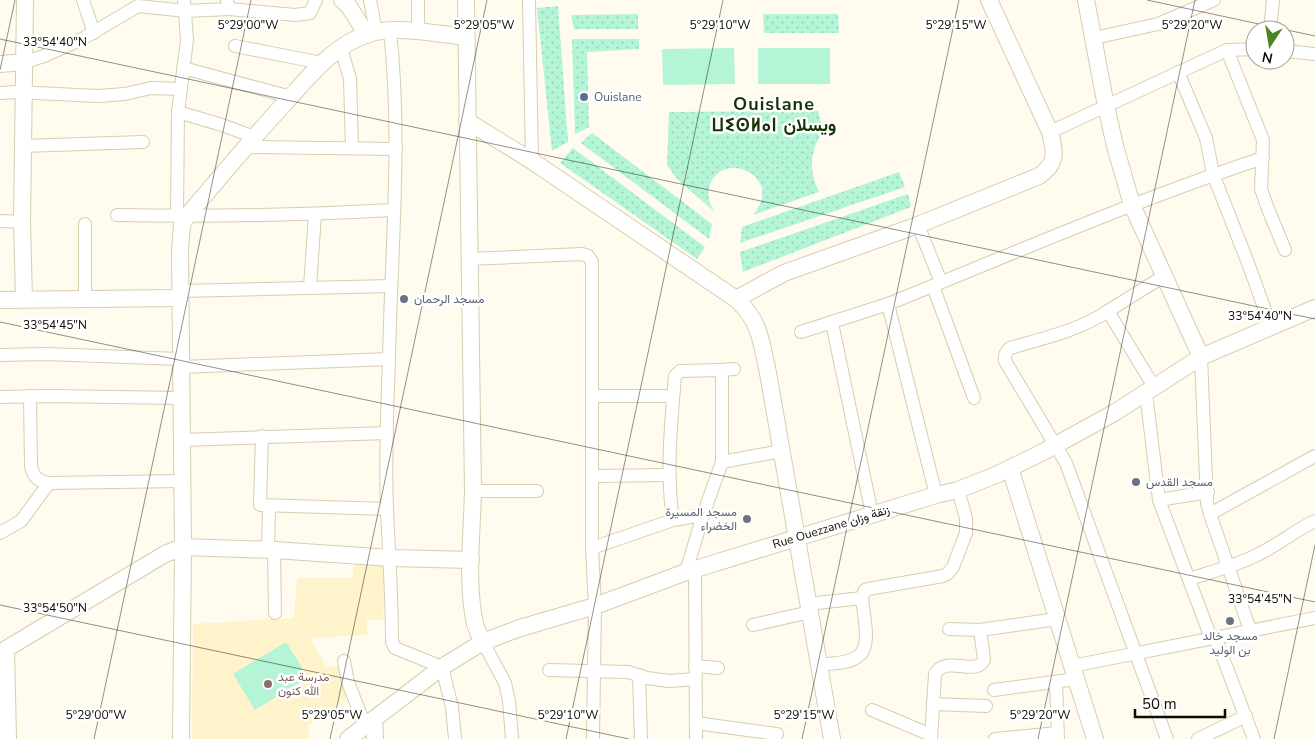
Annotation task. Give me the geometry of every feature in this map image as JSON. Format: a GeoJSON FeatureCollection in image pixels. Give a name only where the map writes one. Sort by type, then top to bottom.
{"type":"FeatureCollection","features":[{"type":"Feature","properties":{"kind":"street"},"geometry":{"type":"LineString","coordinates":[[24,299],[22,222],[25,0]]}},
{"type":"Feature","properties":{"kind":"street"},"geometry":{"type":"LineString","coordinates":[[84,0],[94,33]]}},
{"type":"Feature","properties":{"kind":"street"},"geometry":{"type":"LineString","coordinates":[[0,64],[25,62],[44,56],[94,33],[137,3],[185,6],[228,5],[305,15],[310,12],[316,0]]}},
{"type":"Feature","properties":{"kind":"street"},"geometry":{"type":"LineString","coordinates":[[342,0],[377,33]]}},
{"type":"Feature","properties":{"kind":"street"},"geometry":{"type":"LineString","coordinates":[[370,0],[377,33],[394,80],[396,184],[393,210],[387,433],[387,510],[391,558],[393,646],[442,667],[452,707],[455,739]]}},
{"type":"Feature","properties":{"kind":"street"},"geometry":{"type":"LineString","coordinates":[[418,0],[418,32]]}},
{"type":"Feature","properties":{"kind":"street"},"geometry":{"type":"LineString","coordinates":[[466,0],[473,491],[472,596],[475,626],[505,683],[509,702],[512,739]]}},
{"type":"Feature","properties":{"kind":"street"},"geometry":{"type":"LineString","coordinates":[[529,0],[532,161]]}},
{"type":"Feature","properties":{"kind":"street"},"geometry":{"type":"LineString","coordinates":[[736,299],[784,273],[918,225],[1039,176],[1048,170],[1053,161],[1054,148],[1050,132],[989,0]]}},
{"type":"Feature","properties":{"kind":"street"},"geometry":{"type":"LineString","coordinates":[[1086,0],[1106,106],[1132,205],[1201,357],[1210,514],[1250,630]]}},
{"type":"Feature","properties":{"kind":"street"},"geometry":{"type":"LineString","coordinates":[[1094,38],[1158,24],[1214,0]]}},
{"type":"Feature","properties":{"kind":"street"},"geometry":{"type":"LineString","coordinates":[[1271,20],[1272,0]]}},
{"type":"Feature","properties":{"kind":"street"},"geometry":{"type":"LineString","coordinates":[[181,739],[183,547],[180,251],[182,216],[178,112],[187,40],[185,6]]}},
{"type":"Feature","properties":{"kind":"street"},"geometry":{"type":"LineString","coordinates":[[182,216],[322,63],[349,42],[377,33],[418,32],[466,37]]}},
{"type":"Feature","properties":{"kind":"street"},"geometry":{"type":"LineString","coordinates":[[235,46],[322,63]]}},
{"type":"Feature","properties":{"kind":"street"},"geometry":{"type":"LineString","coordinates":[[341,48],[350,80],[352,148]]}},
{"type":"Feature","properties":{"kind":"street"},"geometry":{"type":"LineString","coordinates":[[1050,132],[1227,50],[1245,49]]}},
{"type":"Feature","properties":{"kind":"street"},"geometry":{"type":"LineString","coordinates":[[1227,50],[1263,140],[1261,189],[1285,250]]}},
{"type":"Feature","properties":{"kind":"street"},"geometry":{"type":"LineString","coordinates":[[1295,52],[1315,54]]}},
{"type":"Feature","properties":{"kind":"street"},"geometry":{"type":"LineString","coordinates":[[183,68],[291,97]]}},
{"type":"Feature","properties":{"kind":"street"},"geometry":{"type":"LineString","coordinates":[[1178,72],[1206,138],[1213,174],[1271,327]]}},
{"type":"Feature","properties":{"kind":"street"},"geometry":{"type":"LineString","coordinates":[[0,93],[98,96],[125,94],[151,88],[181,89]]}},
{"type":"Feature","properties":{"kind":"street"},"geometry":{"type":"LineString","coordinates":[[178,112],[222,125],[249,142],[396,149]]}},
{"type":"Feature","properties":{"kind":"street"},"geometry":{"type":"LineString","coordinates":[[467,121],[532,161],[736,299],[748,310],[756,326],[768,373],[832,739]]}},
{"type":"Feature","properties":{"kind":"street"},"geometry":{"type":"LineString","coordinates":[[23,146],[143,142]]}},
{"type":"Feature","properties":{"kind":"street"},"geometry":{"type":"LineString","coordinates":[[801,332],[888,304],[1132,205],[1213,174],[1263,158]]}},
{"type":"Feature","properties":{"kind":"street"},"geometry":{"type":"LineString","coordinates":[[118,215],[315,214],[393,210]]}},
{"type":"Feature","properties":{"kind":"street"},"geometry":{"type":"LineString","coordinates":[[310,287],[315,214]]}},
{"type":"Feature","properties":{"kind":"street"},"geometry":{"type":"LineString","coordinates":[[0,221],[22,222]]}},
{"type":"Feature","properties":{"kind":"street"},"geometry":{"type":"LineString","coordinates":[[85,224],[85,299]]}},
{"type":"Feature","properties":{"kind":"street"},"geometry":{"type":"LineString","coordinates":[[918,225],[974,398]]}},
{"type":"Feature","properties":{"kind":"street"},"geometry":{"type":"LineString","coordinates":[[469,260],[582,254],[588,256],[592,262],[592,548],[595,606],[593,739]]}},
{"type":"Feature","properties":{"kind":"street"},"geometry":{"type":"LineString","coordinates":[[1164,276],[1080,327],[1010,348],[1004,356],[1005,361],[1066,463],[1167,739]]}},
{"type":"Feature","properties":{"kind":"street"},"geometry":{"type":"LineString","coordinates":[[0,300],[85,299],[310,287],[391,286]]}},
{"type":"Feature","properties":{"kind":"street"},"geometry":{"type":"LineString","coordinates":[[888,304],[936,495]]}},
{"type":"Feature","properties":{"kind":"street","name":"Rue Ouezzane زنقة وزان"},"geometry":{"type":"LineString","coordinates":[[348,739],[371,728],[442,667],[483,642],[520,628],[595,606],[691,571],[872,514],[958,490],[1056,446],[1114,413],[1201,357],[1315,308]]}},
{"type":"Feature","properties":{"kind":"street"},"geometry":{"type":"LineString","coordinates":[[1108,311],[1150,390],[1159,500],[1188,579],[1254,739]]}},
{"type":"Feature","properties":{"kind":"street"},"geometry":{"type":"LineString","coordinates":[[832,323],[872,514]]}},
{"type":"Feature","properties":{"kind":"street"},"geometry":{"type":"LineString","coordinates":[[0,354],[46,354],[181,363],[388,359]]}},
{"type":"Feature","properties":{"kind":"street"},"geometry":{"type":"LineString","coordinates":[[673,520],[669,475],[675,376],[680,371],[728,369],[722,462],[703,515],[691,571],[696,739]]}},
{"type":"Feature","properties":{"kind":"street"},"geometry":{"type":"LineString","coordinates":[[30,396],[31,466],[36,479],[49,483],[182,481]]}},
{"type":"Feature","properties":{"kind":"street"},"geometry":{"type":"LineString","coordinates":[[592,396],[673,396]]}},
{"type":"Feature","properties":{"kind":"street"},"geometry":{"type":"LineString","coordinates":[[0,397],[181,398]]}},
{"type":"Feature","properties":{"kind":"street"},"geometry":{"type":"LineString","coordinates":[[182,440],[387,433]]}},
{"type":"Feature","properties":{"kind":"street"},"geometry":{"type":"LineString","coordinates":[[262,436],[259,504],[262,506],[387,510]]}},
{"type":"Feature","properties":{"kind":"street"},"geometry":{"type":"LineString","coordinates":[[722,462],[781,451]]}},
{"type":"Feature","properties":{"kind":"street"},"geometry":{"type":"LineString","coordinates":[[1210,514],[1315,456]]}},
{"type":"Feature","properties":{"kind":"street"},"geometry":{"type":"LineString","coordinates":[[1010,468],[1095,739]]}},
{"type":"Feature","properties":{"kind":"street"},"geometry":{"type":"LineString","coordinates":[[592,476],[669,475]]}},
{"type":"Feature","properties":{"kind":"street"},"geometry":{"type":"LineString","coordinates":[[0,533],[21,521],[49,483]]}},
{"type":"Feature","properties":{"kind":"street"},"geometry":{"type":"LineString","coordinates":[[819,665],[857,658],[865,649],[866,638],[862,598],[865,590],[943,576],[950,572],[964,539],[967,526],[958,490]]}},
{"type":"Feature","properties":{"kind":"street"},"geometry":{"type":"LineString","coordinates":[[473,491],[537,491]]}},
{"type":"Feature","properties":{"kind":"street"},"geometry":{"type":"LineString","coordinates":[[1159,500],[1208,492]]}},
{"type":"Feature","properties":{"kind":"street"},"geometry":{"type":"LineString","coordinates":[[269,506],[275,614]]}},
{"type":"Feature","properties":{"kind":"street"},"geometry":{"type":"LineString","coordinates":[[592,548],[673,520],[703,515]]}},
{"type":"Feature","properties":{"kind":"street"},"geometry":{"type":"LineString","coordinates":[[1188,579],[1256,556],[1295,531],[1315,521]]}},
{"type":"Feature","properties":{"kind":"street"},"geometry":{"type":"LineString","coordinates":[[8,739],[3,651],[165,554],[183,547],[271,550],[391,558],[471,560]]}},
{"type":"Feature","properties":{"kind":"street"},"geometry":{"type":"LineString","coordinates":[[753,625],[809,608],[862,598]]}},
{"type":"Feature","properties":{"kind":"street"},"geometry":{"type":"LineString","coordinates":[[994,690],[1056,682],[1074,673],[1136,652],[1315,618]]}},
{"type":"Feature","properties":{"kind":"street"},"geometry":{"type":"LineString","coordinates":[[949,629],[980,630],[1057,619]]}},
{"type":"Feature","properties":{"kind":"street"},"geometry":{"type":"LineString","coordinates":[[872,710],[931,737],[935,674],[943,666],[977,666],[982,663],[984,659],[980,630]]}},
{"type":"Feature","properties":{"kind":"street"},"geometry":{"type":"LineString","coordinates":[[344,661],[348,682],[371,728]]}},
{"type":"Feature","properties":{"kind":"street"},"geometry":{"type":"LineString","coordinates":[[549,670],[628,672],[655,680],[668,680],[718,668]]}},
{"type":"Feature","properties":{"kind":"street"},"geometry":{"type":"LineString","coordinates":[[639,675],[641,739]]}},
{"type":"Feature","properties":{"kind":"street"},"geometry":{"type":"LineString","coordinates":[[995,739],[1057,736],[1056,682]]}},
{"type":"Feature","properties":{"kind":"street"},"geometry":{"type":"LineString","coordinates":[[933,704],[986,706]]}},
{"type":"Feature","properties":{"kind":"street"},"geometry":{"type":"LineString","coordinates":[[1198,739],[1246,716]]}},
{"type":"Feature","properties":{"kind":"street"},"geometry":{"type":"LineString","coordinates":[[696,723],[777,734]]}},
{"type":"Feature","properties":{"kind":"shaded area"},"geometry":{"type":"Polygon","coordinates":[[[354,561],[386,564],[383,620],[367,620],[367,635],[310,638],[327,667],[340,666],[350,696],[308,726],[309,739],[192,739],[193,624],[294,618],[297,578],[353,578],[354,561]]]}},
{"type":"Feature","properties":{"kind":"green space"},"geometry":{"type":"Polygon","coordinates":[[[558,6],[568,142],[552,151],[537,8],[558,6]]]}},
{"type":"Feature","properties":{"kind":"green space"},"geometry":{"type":"Polygon","coordinates":[[[638,14],[638,29],[574,29],[571,15],[638,14]]]}},
{"type":"Feature","properties":{"kind":"green space"},"geometry":{"type":"Polygon","coordinates":[[[763,14],[838,14],[839,33],[764,33],[763,14]]]}},
{"type":"Feature","properties":{"kind":"green space"},"geometry":{"type":"Polygon","coordinates":[[[572,39],[639,39],[639,49],[587,52],[589,127],[575,134],[572,39]]]}},
{"type":"Feature","properties":{"kind":"green space"},"geometry":{"type":"Polygon","coordinates":[[[734,48],[735,84],[663,85],[662,49],[734,48]]]}},
{"type":"Feature","properties":{"kind":"green space"},"geometry":{"type":"Polygon","coordinates":[[[758,48],[830,48],[830,84],[758,84],[758,48]]]}},
{"type":"Feature","properties":{"kind":"green space"},"geometry":{"type":"Polygon","coordinates":[[[818,111],[823,130],[815,146],[812,168],[815,184],[819,192],[753,215],[761,201],[762,189],[757,179],[748,172],[736,168],[725,169],[715,176],[709,188],[708,195],[716,213],[677,179],[667,165],[669,112],[818,111]]]}},
{"type":"Feature","properties":{"kind":"green space"},"geometry":{"type":"Polygon","coordinates":[[[592,133],[712,224],[709,239],[581,143],[592,133]]]}},
{"type":"Feature","properties":{"kind":"green space"},"geometry":{"type":"Polygon","coordinates":[[[573,148],[705,247],[697,259],[560,163],[573,148]]]}},
{"type":"Feature","properties":{"kind":"green space"},"geometry":{"type":"Polygon","coordinates":[[[899,172],[905,187],[740,243],[742,227],[899,172]]]}},
{"type":"Feature","properties":{"kind":"green space"},"geometry":{"type":"Polygon","coordinates":[[[908,194],[911,207],[743,272],[740,252],[908,194]]]}},
{"type":"Feature","properties":{"kind":"green space"},"geometry":{"type":"Polygon","coordinates":[[[286,642],[308,677],[255,710],[233,674],[286,642]]]}},
{"type":"Feature","properties":{"kind":"place","name":"Ouislane"},"geometry":{"type":"Point","coordinates":[584,97]}},
{"type":"Feature","properties":{"kind":"place","name":"مسجد الرحمان"},"geometry":{"type":"Point","coordinates":[404,299]}},
{"type":"Feature","properties":{"kind":"place","name":"مسجد القدس"},"geometry":{"type":"Point","coordinates":[1136,482]}},
{"type":"Feature","properties":{"kind":"place","name":"مسجد المسيرة الخضراء"},"geometry":{"type":"Point","coordinates":[747,519]}},
{"type":"Feature","properties":{"kind":"place","name":"مسجد خالد بن الوليد"},"geometry":{"type":"Point","coordinates":[1230,621]}},
{"type":"Feature","properties":{"kind":"place","name":"مدرسة عبد الله كنون"},"geometry":{"type":"Point","coordinates":[268,684]}},
{"type":"Feature","properties":{"kind":"district","name":"Ouislane ⵡⵉⵙⵍⴰⵏ ويسلان"},"geometry":{"type":"Point","coordinates":[774,114]}}]}
